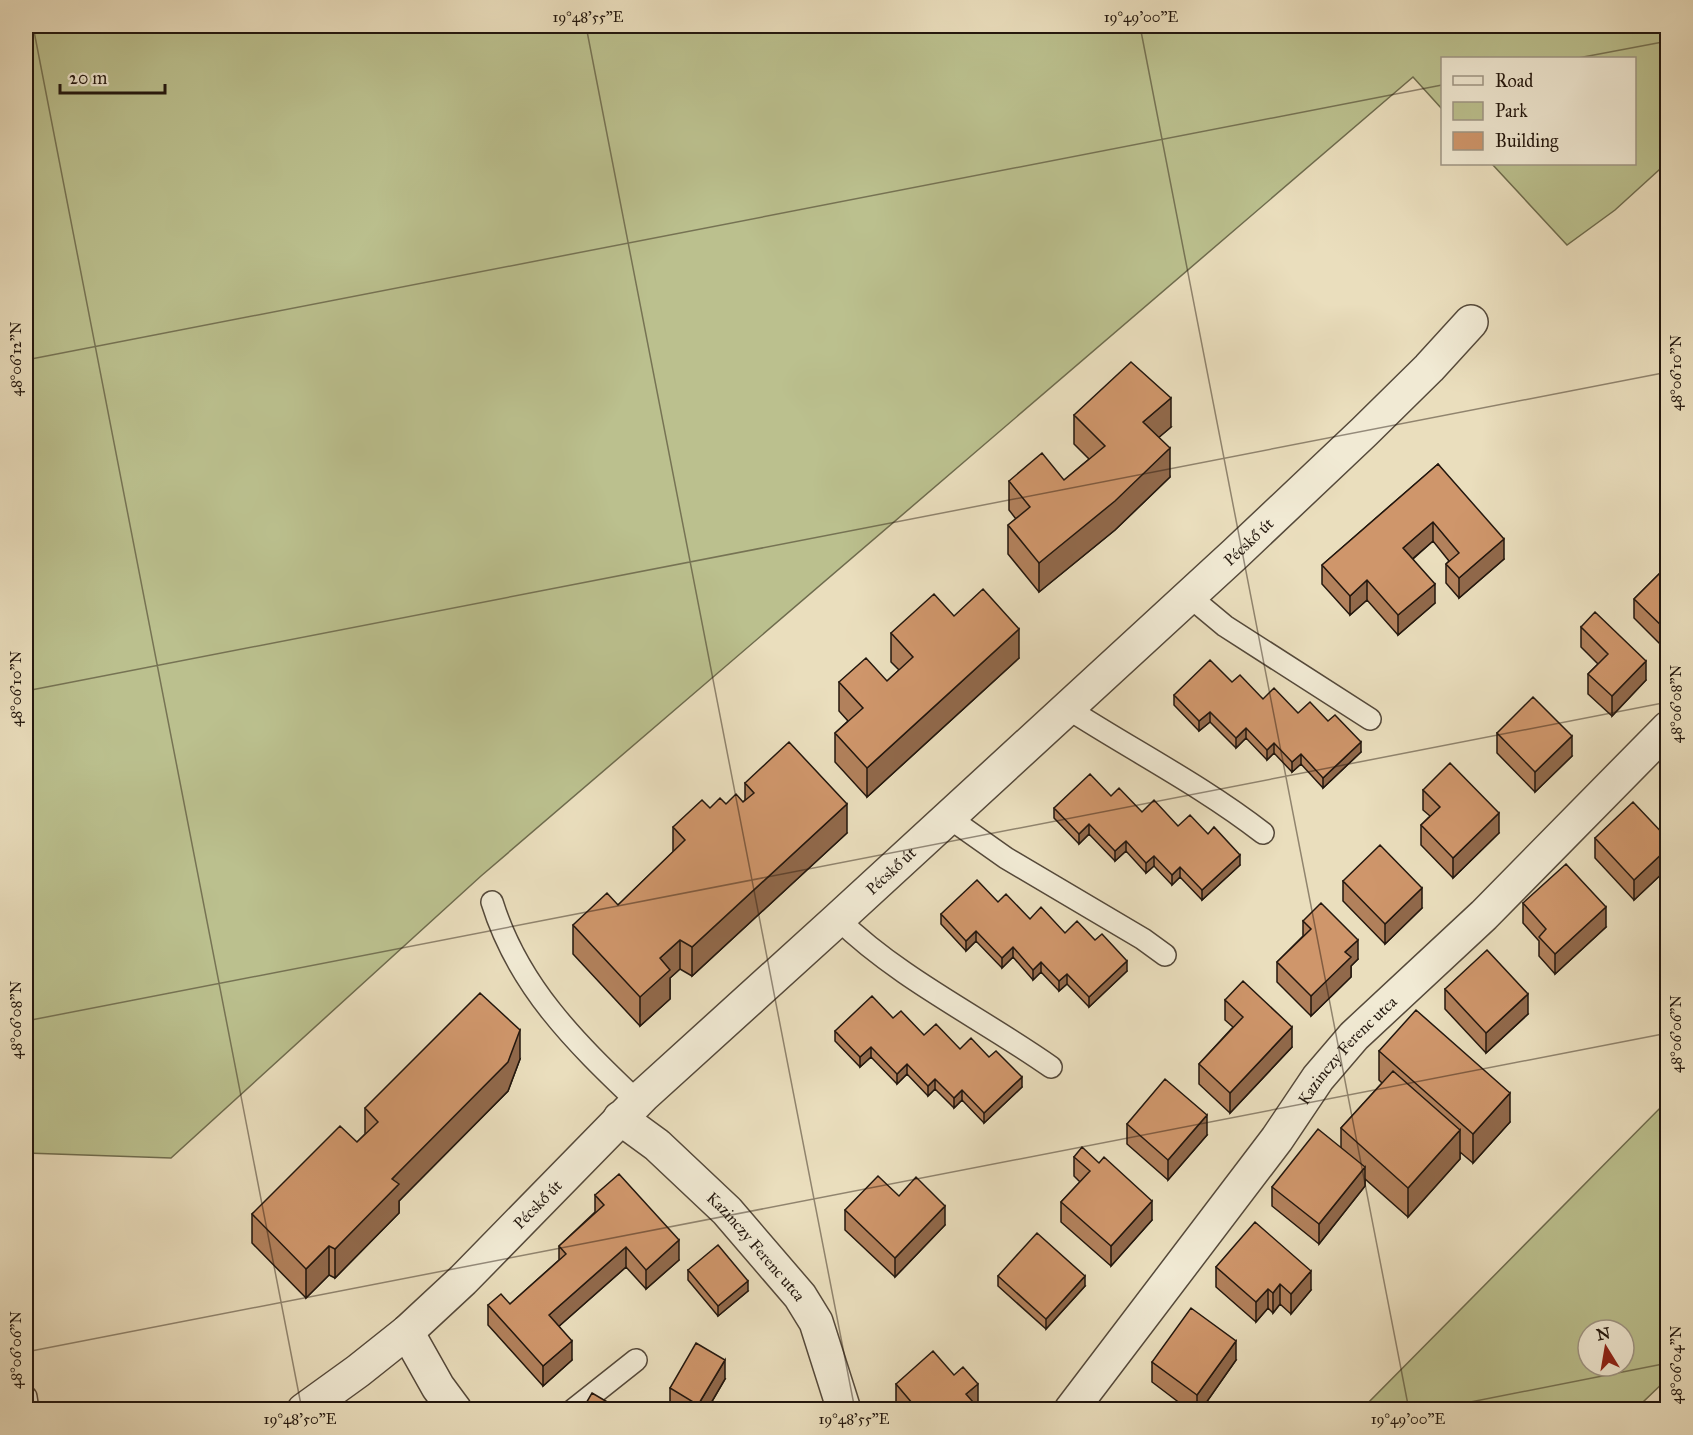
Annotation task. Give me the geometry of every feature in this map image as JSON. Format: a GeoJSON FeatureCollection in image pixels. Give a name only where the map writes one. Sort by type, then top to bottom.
{"type":"FeatureCollection","features":[{"type":"Feature","properties":{"kind":"street","name":"Pécskő út"},"geometry":{"type":"LineString","coordinates":[[304,1410],[407,1332],[463,1280],[628,1110],[1189,596],[1430,368],[1471,322]]}},
{"type":"Feature","properties":{"kind":"street","name":"Kazinczy Ferenc utca"},"geometry":{"type":"LineString","coordinates":[[1071,1410],[1276,1139],[1318,1078],[1354,1036],[1484,915],[1668,728]]}},
{"type":"Feature","properties":{"kind":"street","name":"Kazinczy Ferenc utca"},"geometry":{"type":"LineString","coordinates":[[628,1110],[657,1145],[727,1211],[800,1296],[816,1323],[844,1410]]}},
{"type":"Feature","properties":{"kind":"street"},"geometry":{"type":"LineString","coordinates":[[407,1332],[438,1387],[455,1410]]}},
{"type":"Feature","properties":{"kind":"lane"},"geometry":{"type":"LineString","coordinates":[[1189,596],[1239,636],[1370,718]]}},
{"type":"Feature","properties":{"kind":"lane"},"geometry":{"type":"LineString","coordinates":[[1067,708],[1195,786],[1263,833]]}},
{"type":"Feature","properties":{"kind":"lane"},"geometry":{"type":"LineString","coordinates":[[948,817],[1006,858],[1143,939],[1165,955]]}},
{"type":"Feature","properties":{"kind":"lane"},"geometry":{"type":"LineString","coordinates":[[492,902],[500,926],[531,986],[628,1110]]}},
{"type":"Feature","properties":{"kind":"lane"},"geometry":{"type":"LineString","coordinates":[[838,920],[859,940],[903,972],[1051,1067]]}},
{"type":"Feature","properties":{"kind":"lane"},"geometry":{"type":"LineString","coordinates":[[573,1410],[636,1360]]}},
{"type":"Feature","properties":{"kind":"lane"},"geometry":{"type":"LineString","coordinates":[[26,1397],[28,1410]]}},
{"type":"Feature","properties":{"kind":"green space"},"geometry":{"type":"Polygon","coordinates":[[[26,26],[1667,26],[1667,170],[1659,170],[1615,210],[1567,245],[1493,165],[1636,165],[1636,57],[1441,57],[1441,108],[1413,77],[481,876],[171,1158],[26,1153],[26,26]]]}},
{"type":"Feature","properties":{"kind":"green space"},"geometry":{"type":"Polygon","coordinates":[[[1667,1101],[1667,1379],[1642,1403],[1649,1409],[1364,1409],[1667,1101]]]}},
{"type":"Feature","properties":{"kind":"building"},"geometry":{"type":"Polygon","coordinates":[[[1131,362],[1171,398],[1143,422],[1170,448],[1115,501],[1039,563],[1008,525],[1030,507],[1009,481],[1042,453],[1064,480],[1105,446],[1074,415],[1131,362]]]}},
{"type":"Feature","properties":{"kind":"building"},"geometry":{"type":"Polygon","coordinates":[[[1438,464],[1504,539],[1459,578],[1446,564],[1459,553],[1433,522],[1403,548],[1435,584],[1398,615],[1367,580],[1350,596],[1322,565],[1438,464]]]}},
{"type":"Feature","properties":{"kind":"building"},"geometry":{"type":"Polygon","coordinates":[[[1668,565],[1668,632],[1634,599],[1668,565]]]}},
{"type":"Feature","properties":{"kind":"building"},"geometry":{"type":"Polygon","coordinates":[[[983,589],[1019,629],[867,768],[835,733],[863,708],[839,682],[866,658],[887,681],[913,657],[891,633],[934,594],[954,616],[983,589]]]}},
{"type":"Feature","properties":{"kind":"building"},"geometry":{"type":"Polygon","coordinates":[[[1595,612],[1646,661],[1612,696],[1588,674],[1608,654],[1581,627],[1595,612]]]}},
{"type":"Feature","properties":{"kind":"building"},"geometry":{"type":"Polygon","coordinates":[[[1210,660],[1232,682],[1240,675],[1263,699],[1274,688],[1298,713],[1310,702],[1328,721],[1335,715],[1361,742],[1323,778],[1301,754],[1292,762],[1274,743],[1267,750],[1246,728],[1236,738],[1210,712],[1199,721],[1174,695],[1210,660]]]}},
{"type":"Feature","properties":{"kind":"building"},"geometry":{"type":"Polygon","coordinates":[[[1533,697],[1572,736],[1535,772],[1497,733],[1533,697]]]}},
{"type":"Feature","properties":{"kind":"building"},"geometry":{"type":"Polygon","coordinates":[[[789,742],[847,804],[692,947],[680,940],[660,958],[670,970],[640,997],[573,925],[607,893],[618,905],[685,840],[673,827],[702,800],[710,808],[720,798],[726,804],[736,794],[743,802],[754,793],[745,783],[789,742]]]}},
{"type":"Feature","properties":{"kind":"building"},"geometry":{"type":"Polygon","coordinates":[[[1450,763],[1499,813],[1453,858],[1421,825],[1440,807],[1423,790],[1450,763]]]}},
{"type":"Feature","properties":{"kind":"building"},"geometry":{"type":"Polygon","coordinates":[[[1090,774],[1111,796],[1119,788],[1142,812],[1154,800],[1178,826],[1190,815],[1208,834],[1214,827],[1240,855],[1202,890],[1180,867],[1172,875],[1154,856],[1146,863],[1126,841],[1115,851],[1089,824],[1079,834],[1054,808],[1090,774]]]}},
{"type":"Feature","properties":{"kind":"building"},"geometry":{"type":"Polygon","coordinates":[[[1633,802],[1668,839],[1668,848],[1634,880],[1595,838],[1633,802]]]}},
{"type":"Feature","properties":{"kind":"building"},"geometry":{"type":"Polygon","coordinates":[[[1380,845],[1422,888],[1385,924],[1343,881],[1380,845]]]}},
{"type":"Feature","properties":{"kind":"building"},"geometry":{"type":"Polygon","coordinates":[[[1566,864],[1606,907],[1555,954],[1539,937],[1546,929],[1523,903],[1566,864]]]}},
{"type":"Feature","properties":{"kind":"building"},"geometry":{"type":"Polygon","coordinates":[[[977,880],[998,902],[1006,894],[1030,919],[1041,907],[1065,933],[1077,921],[1095,940],[1102,934],[1127,961],[1089,997],[1067,974],[1059,981],[1041,962],[1033,970],[1013,947],[1002,958],[976,931],[966,941],[941,914],[977,880]]]}},
{"type":"Feature","properties":{"kind":"building"},"geometry":{"type":"Polygon","coordinates":[[[1321,903],[1358,940],[1345,952],[1351,957],[1311,996],[1277,962],[1311,929],[1303,921],[1321,903]]]}},
{"type":"Feature","properties":{"kind":"building"},"geometry":{"type":"Polygon","coordinates":[[[1487,950],[1528,994],[1486,1033],[1445,989],[1487,950]]]}},
{"type":"Feature","properties":{"kind":"building"},"geometry":{"type":"Polygon","coordinates":[[[1243,981],[1292,1027],[1230,1093],[1199,1064],[1243,1017],[1225,1000],[1243,981]]]}},
{"type":"Feature","properties":{"kind":"building"},"geometry":{"type":"Polygon","coordinates":[[[480,993],[520,1030],[508,1062],[392,1179],[399,1184],[335,1249],[329,1246],[306,1269],[252,1214],[340,1126],[357,1142],[378,1122],[365,1108],[480,993]]]}},
{"type":"Feature","properties":{"kind":"building"},"geometry":{"type":"Polygon","coordinates":[[[872,996],[893,1018],[901,1011],[924,1035],[936,1024],[960,1049],[971,1038],[989,1057],[996,1051],[1022,1077],[984,1113],[962,1090],[954,1098],[935,1079],[928,1086],[907,1064],[897,1074],[871,1047],[860,1057],[835,1031],[872,996]]]}},
{"type":"Feature","properties":{"kind":"building"},"geometry":{"type":"Polygon","coordinates":[[[1416,1010],[1510,1093],[1473,1134],[1379,1051],[1416,1010]]]}},
{"type":"Feature","properties":{"kind":"building"},"geometry":{"type":"Polygon","coordinates":[[[1393,1071],[1460,1130],[1408,1188],[1341,1128],[1393,1071]]]}},
{"type":"Feature","properties":{"kind":"building"},"geometry":{"type":"Polygon","coordinates":[[[1165,1079],[1207,1115],[1168,1160],[1127,1124],[1165,1079]]]}},
{"type":"Feature","properties":{"kind":"building"},"geometry":{"type":"Polygon","coordinates":[[[1318,1129],[1365,1167],[1319,1224],[1272,1187],[1318,1129]]]}},
{"type":"Feature","properties":{"kind":"building"},"geometry":{"type":"Polygon","coordinates":[[[1082,1147],[1099,1163],[1104,1157],[1152,1201],[1111,1246],[1061,1202],[1090,1171],[1074,1157],[1082,1147]]]}},
{"type":"Feature","properties":{"kind":"building"},"geometry":{"type":"Polygon","coordinates":[[[619,1174],[679,1240],[646,1270],[626,1247],[549,1315],[572,1341],[543,1366],[488,1305],[501,1294],[510,1304],[566,1254],[559,1246],[604,1205],[595,1195],[619,1174]]]}},
{"type":"Feature","properties":{"kind":"building"},"geometry":{"type":"Polygon","coordinates":[[[878,1176],[899,1196],[916,1177],[945,1206],[895,1258],[845,1210],[878,1176]]]}},
{"type":"Feature","properties":{"kind":"building"},"geometry":{"type":"Polygon","coordinates":[[[1255,1222],[1311,1271],[1291,1294],[1280,1284],[1273,1293],[1268,1289],[1256,1302],[1216,1267],[1255,1222]]]}},
{"type":"Feature","properties":{"kind":"building"},"geometry":{"type":"Polygon","coordinates":[[[1037,1233],[1085,1276],[1046,1319],[998,1276],[1037,1233]]]}},
{"type":"Feature","properties":{"kind":"building"},"geometry":{"type":"Polygon","coordinates":[[[718,1245],[748,1281],[718,1306],[688,1270],[718,1245]]]}},
{"type":"Feature","properties":{"kind":"building"},"geometry":{"type":"Polygon","coordinates":[[[1191,1308],[1236,1341],[1197,1395],[1152,1362],[1191,1308]]]}},
{"type":"Feature","properties":{"kind":"building"},"geometry":{"type":"Polygon","coordinates":[[[696,1343],[725,1360],[698,1405],[670,1388],[696,1343]]]}},
{"type":"Feature","properties":{"kind":"building"},"geometry":{"type":"Polygon","coordinates":[[[933,1351],[954,1375],[963,1367],[978,1384],[966,1394],[973,1402],[965,1410],[918,1410],[896,1384],[933,1351]]]}},
{"type":"Feature","properties":{"kind":"building"},"geometry":{"type":"Polygon","coordinates":[[[592,1393],[621,1410],[582,1410],[592,1393]]]}}]}
